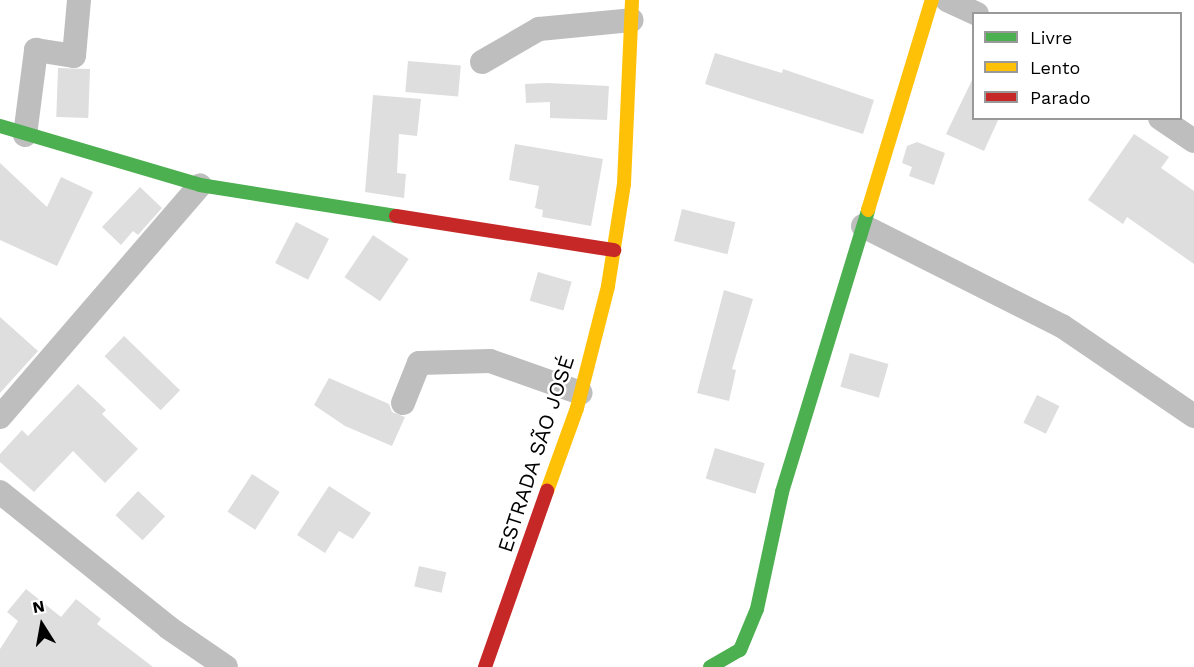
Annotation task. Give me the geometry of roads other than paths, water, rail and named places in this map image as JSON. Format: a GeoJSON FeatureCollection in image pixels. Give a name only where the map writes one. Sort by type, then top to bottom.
{"type":"FeatureCollection","features":[{"type":"Feature","properties":{"kind":"street"},"geometry":{"type":"LineString","coordinates":[[25,135],[36,50],[74,56],[79,0]]}},
{"type":"Feature","properties":{"kind":"street"},"geometry":{"type":"LineString","coordinates":[[710,667],[740,650],[758,609],[782,492],[932,0]]}},
{"type":"Feature","properties":{"kind":"street"},"geometry":{"type":"LineString","coordinates":[[947,0],[973,12]]}},
{"type":"Feature","properties":{"kind":"street"},"geometry":{"type":"LineString","coordinates":[[482,62],[539,29],[632,10]]}},
{"type":"Feature","properties":{"kind":"street","name":"ESTRADA SÃO JOSÉ"},"geometry":{"type":"LineString","coordinates":[[485,667],[581,393],[614,250],[624,184],[632,10]]}},
{"type":"Feature","properties":{"kind":"street"},"geometry":{"type":"LineString","coordinates":[[1163,120],[1194,141]]}},
{"type":"Feature","properties":{"kind":"street"},"geometry":{"type":"LineString","coordinates":[[0,126],[201,185],[614,250]]}},
{"type":"Feature","properties":{"kind":"street"},"geometry":{"type":"LineString","coordinates":[[0,417],[201,185]]}},
{"type":"Feature","properties":{"kind":"street"},"geometry":{"type":"LineString","coordinates":[[863,226],[1062,326],[1194,416]]}},
{"type":"Feature","properties":{"kind":"street"},"geometry":{"type":"LineString","coordinates":[[403,403],[419,363],[490,361],[581,393]]}},
{"type":"Feature","properties":{"kind":"street"},"geometry":{"type":"LineString","coordinates":[[0,492],[170,628],[226,667]]}}]}
